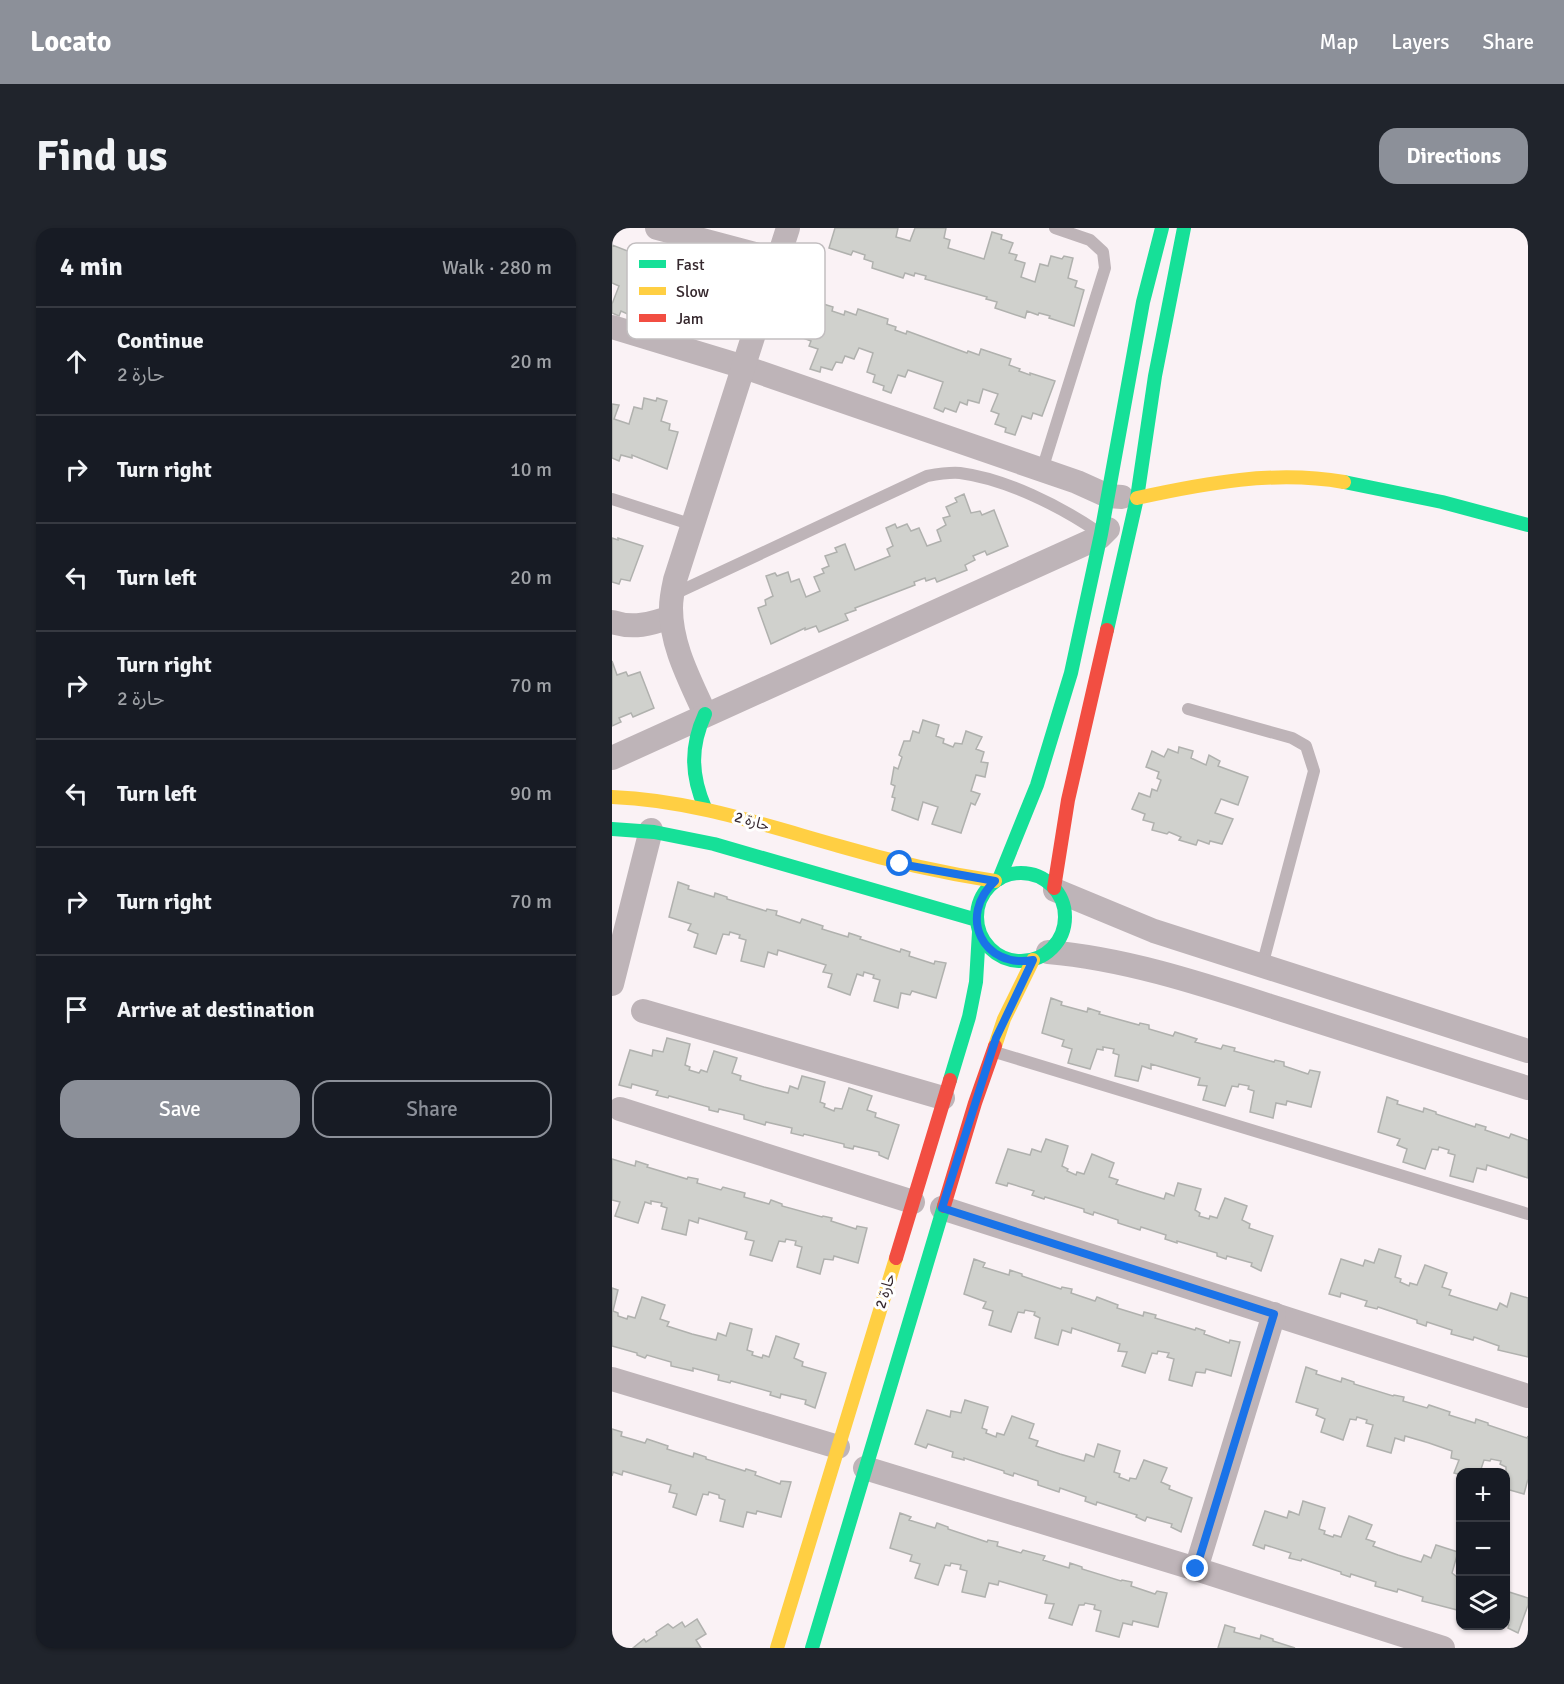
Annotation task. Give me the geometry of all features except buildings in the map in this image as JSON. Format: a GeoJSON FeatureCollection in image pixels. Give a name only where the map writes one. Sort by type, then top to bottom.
{"type":"FeatureCollection","features":[{"type":"Feature","properties":{"kind":"street"},"geometry":{"type":"LineString","coordinates":[[658,228],[714,243]]}},
{"type":"Feature","properties":{"kind":"street"},"geometry":{"type":"LineString","coordinates":[[784,243],[789,228]]}},
{"type":"Feature","properties":{"kind":"street"},"geometry":{"type":"LineString","coordinates":[[1162,228],[1143,302],[1101,535],[1071,673],[1037,784],[997,880],[981,898],[978,926],[984,942],[1001,957],[1022,962],[1041,956],[1097,958],[1145,969],[1252,1000],[1528,1088]]}},
{"type":"Feature","properties":{"kind":"street"},"geometry":{"type":"LineString","coordinates":[[1054,889],[1068,800],[1137,498],[1155,376],[1184,228]]}},
{"type":"Feature","properties":{"kind":"street"},"geometry":{"type":"LineString","coordinates":[[612,327],[627,332]]}},
{"type":"Feature","properties":{"kind":"street"},"geometry":{"type":"LineString","coordinates":[[651,339],[744,368],[1077,482],[1108,496],[1137,498],[1243,479],[1291,477],[1334,480],[1470,507],[1528,525]]}},
{"type":"Feature","properties":{"kind":"street"},"geometry":{"type":"LineString","coordinates":[[705,807],[698,793],[691,761],[695,736],[705,714],[680,656],[672,630],[672,606],[675,580],[753,339]]}},
{"type":"Feature","properties":{"kind":"street"},"geometry":{"type":"LineString","coordinates":[[612,758],[1101,535],[1137,498]]}},
{"type":"Feature","properties":{"kind":"street"},"geometry":{"type":"LineString","coordinates":[[616,627],[651,624],[672,606]]}},
{"type":"Feature","properties":{"kind":"street","name":"حارة 2"},"geometry":{"type":"LineString","coordinates":[[612,797],[665,800],[705,807],[900,864],[997,880]]}},
{"type":"Feature","properties":{"kind":"street"},"geometry":{"type":"LineString","coordinates":[[612,829],[651,830],[703,840],[868,888],[978,926]]}},
{"type":"Feature","properties":{"kind":"street"},"geometry":{"type":"LineString","coordinates":[[612,984],[651,830]]}},
{"type":"Feature","properties":{"kind":"street"},"geometry":{"type":"LineString","coordinates":[[997,880],[1008,875],[1028,874],[1046,881],[1061,900],[1064,911],[1062,934],[1056,944],[1041,956]]}},
{"type":"Feature","properties":{"kind":"street"},"geometry":{"type":"LineString","coordinates":[[1054,889],[1154,931],[1528,1051]]}},
{"type":"Feature","properties":{"kind":"street","name":"حارة 2"},"geometry":{"type":"LineString","coordinates":[[777,1648],[973,1000],[978,926]]}},
{"type":"Feature","properties":{"kind":"street","name":"حارة 2"},"geometry":{"type":"LineString","coordinates":[[812,1648],[942,1208],[992,1051],[1004,1019],[1041,956]]}},
{"type":"Feature","properties":{"kind":"street"},"geometry":{"type":"LineString","coordinates":[[644,1011],[943,1098]]}},
{"type":"Feature","properties":{"kind":"street"},"geometry":{"type":"LineString","coordinates":[[620,1110],[912,1202]]}},
{"type":"Feature","properties":{"kind":"street"},"geometry":{"type":"LineString","coordinates":[[942,1208],[1528,1396]]}},
{"type":"Feature","properties":{"kind":"street"},"geometry":{"type":"LineString","coordinates":[[1196,1569],[1274,1314]]}},
{"type":"Feature","properties":{"kind":"street"},"geometry":{"type":"LineString","coordinates":[[612,1378],[838,1448]]}},
{"type":"Feature","properties":{"kind":"street"},"geometry":{"type":"LineString","coordinates":[[865,1468],[1196,1569],[1443,1648]]}},
{"type":"Feature","properties":{"kind":"lane"},"geometry":{"type":"LineString","coordinates":[[1042,470],[1105,268],[1103,252],[1090,240],[1055,228]]}},
{"type":"Feature","properties":{"kind":"lane"},"geometry":{"type":"LineString","coordinates":[[672,606],[927,476],[944,473],[959,473],[990,480],[1045,500],[1073,515],[1101,535]]}},
{"type":"Feature","properties":{"kind":"lane"},"geometry":{"type":"LineString","coordinates":[[612,499],[693,525]]}},
{"type":"Feature","properties":{"kind":"lane"},"geometry":{"type":"LineString","coordinates":[[1188,709],[1292,738],[1306,746],[1314,771],[1262,966]]}},
{"type":"Feature","properties":{"kind":"lane"},"geometry":{"type":"LineString","coordinates":[[992,1051],[1528,1214]]}},
{"type":"Feature","properties":{"kind":"traffic: fast"},"geometry":{"type":"LineString","coordinates":[[999,879],[1037,785],[1071,673],[1101,534],[1143,302],[1162,228]]}},
{"type":"Feature","properties":{"kind":"traffic: fast"},"geometry":{"type":"LineString","coordinates":[[1107,630],[1137,498],[1155,376],[1184,228]]}},
{"type":"Feature","properties":{"kind":"traffic: fast"},"geometry":{"type":"LineString","coordinates":[[1344,482],[1442,502],[1528,525]]}},
{"type":"Feature","properties":{"kind":"traffic: fast"},"geometry":{"type":"LineString","coordinates":[[705,714],[697,738],[694,761],[697,784],[705,808]]}},
{"type":"Feature","properties":{"kind":"traffic: fast"},"geometry":{"type":"LineString","coordinates":[[612,829],[654,832],[714,844],[977,920]]}},
{"type":"Feature","properties":{"kind":"traffic: fast"},"geometry":{"type":"LineString","coordinates":[[1021,873],[1038,876],[1052,886],[1062,900],[1065,917],[1062,934],[1052,948],[1038,958],[1021,961],[1004,958],[990,948],[980,934],[977,917],[980,900],[990,886],[1004,876],[1021,873]]}},
{"type":"Feature","properties":{"kind":"traffic: fast"},"geometry":{"type":"LineString","coordinates":[[950,1080],[969,1017],[976,982],[979,932]]}},
{"type":"Feature","properties":{"kind":"traffic: fast"},"geometry":{"type":"LineString","coordinates":[[812,1648],[944,1206]]}},
{"type":"Feature","properties":{"kind":"traffic: slow"},"geometry":{"type":"LineString","coordinates":[[1137,498],[1189,487],[1240,480],[1292,477],[1344,482]]}},
{"type":"Feature","properties":{"kind":"traffic: slow"},"geometry":{"type":"LineString","coordinates":[[612,797],[699,808],[897,862],[995,881]]}},
{"type":"Feature","properties":{"kind":"traffic: slow"},"geometry":{"type":"LineString","coordinates":[[995,1046],[1004,1019],[1033,960]]}},
{"type":"Feature","properties":{"kind":"traffic: slow"},"geometry":{"type":"LineString","coordinates":[[777,1648],[896,1258]]}},
{"type":"Feature","properties":{"kind":"traffic: jam"},"geometry":{"type":"LineString","coordinates":[[1054,888],[1068,800],[1107,630]]}},
{"type":"Feature","properties":{"kind":"traffic: jam"},"geometry":{"type":"LineString","coordinates":[[944,1206],[995,1046]]}},
{"type":"Feature","properties":{"kind":"traffic: jam"},"geometry":{"type":"LineString","coordinates":[[896,1258],[950,1080]]}},
{"type":"Feature","properties":{"kind":"route"},"geometry":{"type":"LineString","coordinates":[[900,864],[995,881],[981,898],[977,909],[979,932],[984,942],[1001,957],[1022,962],[1033,960],[996,1038],[942,1208],[1274,1314],[1196,1569]]}}]}
